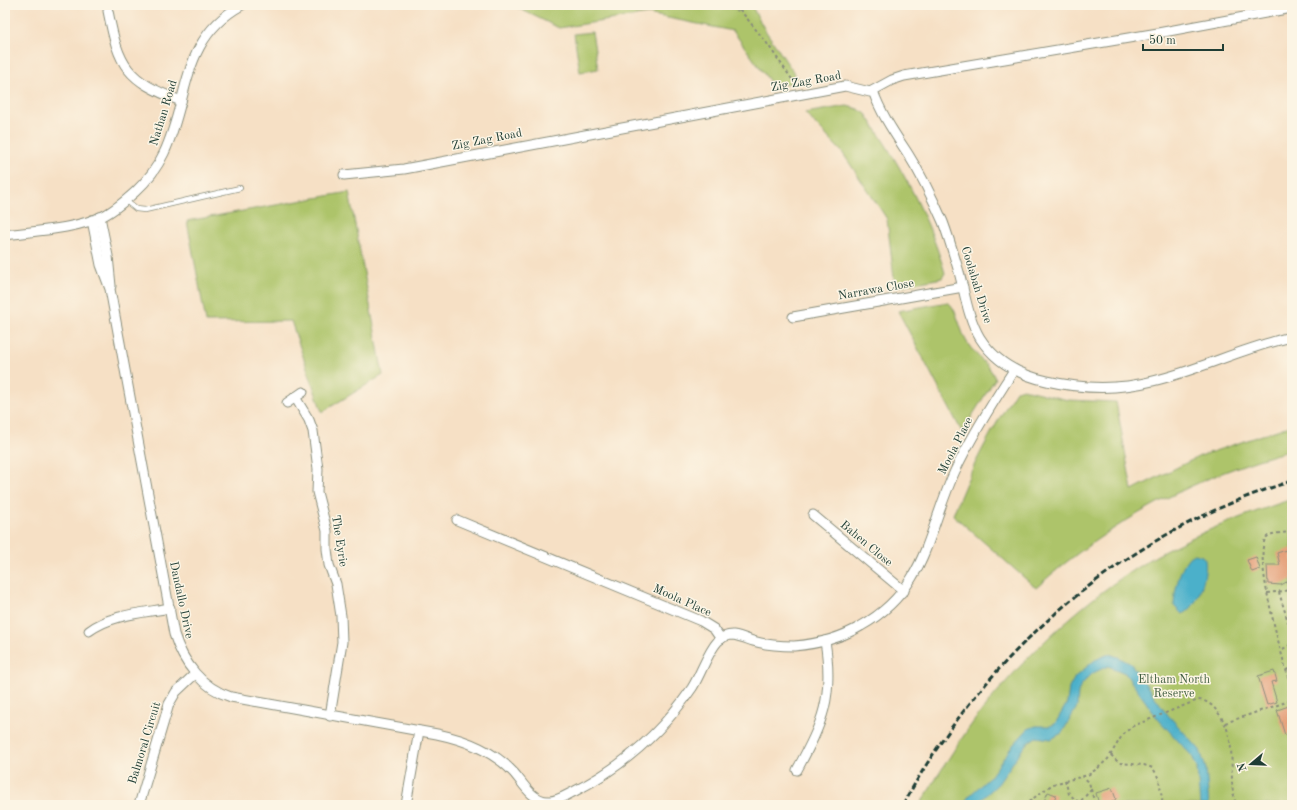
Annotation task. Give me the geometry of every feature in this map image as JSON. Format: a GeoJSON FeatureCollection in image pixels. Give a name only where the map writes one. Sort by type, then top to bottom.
{"type":"FeatureCollection","features":[{"type":"Feature","properties":{"kind":"street","name":"Nathan Road"},"geometry":{"type":"LineString","coordinates":[[96,219],[126,200],[147,179],[160,162],[169,140],[189,69],[205,37],[219,21],[242,5]]}},
{"type":"Feature","properties":{"kind":"street"},"geometry":{"type":"LineString","coordinates":[[873,91],[886,82],[904,76],[1151,34],[1292,8]]}},
{"type":"Feature","properties":{"kind":"street"},"geometry":{"type":"LineString","coordinates":[[108,11],[116,45],[122,61],[128,70],[150,88],[180,101]]}},
{"type":"Feature","properties":{"kind":"street","name":"Zig Zag Road"},"geometry":{"type":"LineString","coordinates":[[344,174],[399,170],[844,86],[873,91]]}},
{"type":"Feature","properties":{"kind":"street","name":"Coolabah Drive"},"geometry":{"type":"LineString","coordinates":[[873,91],[881,110],[918,170],[936,207],[952,247],[971,317],[980,337],[998,360],[1014,370],[1038,379],[1068,385],[1094,388],[1131,386],[1164,378],[1248,348],[1292,337]]}},
{"type":"Feature","properties":{"kind":"street"},"geometry":{"type":"LineString","coordinates":[[5,235],[96,219]]}},
{"type":"Feature","properties":{"kind":"street","name":"Dandallo Drive"},"geometry":{"type":"LineString","coordinates":[[96,219],[102,266],[110,289],[177,643],[185,659],[196,674],[215,690],[231,697],[458,739],[484,750],[506,765],[534,796],[544,803]]}},
{"type":"Feature","properties":{"kind":"street","name":"Narrawa Close"},"geometry":{"type":"LineString","coordinates":[[793,317],[963,287]]}},
{"type":"Feature","properties":{"kind":"street","name":"Moola Place"},"geometry":{"type":"LineString","coordinates":[[457,520],[700,621],[711,626],[721,639],[735,635],[764,643],[793,646],[825,641],[842,635],[868,622],[883,611],[904,591],[923,560],[948,487],[959,464],[982,420],[1014,370]]}},
{"type":"Feature","properties":{"kind":"street","name":"The Eyrie"},"geometry":{"type":"LineString","coordinates":[[287,403],[299,394],[313,431],[318,469],[318,492],[327,530],[328,559],[336,584],[341,616],[342,642],[330,716]]}},
{"type":"Feature","properties":{"kind":"street","name":"Bahen Close"},"geometry":{"type":"LineString","coordinates":[[813,515],[904,591]]}},
{"type":"Feature","properties":{"kind":"street"},"geometry":{"type":"LineString","coordinates":[[89,631],[102,623],[116,618],[170,608]]}},
{"type":"Feature","properties":{"kind":"street"},"geometry":{"type":"LineString","coordinates":[[544,803],[557,800],[593,782],[617,766],[641,747],[670,716],[686,696],[714,647],[721,639]]}},
{"type":"Feature","properties":{"kind":"street"},"geometry":{"type":"LineString","coordinates":[[797,770],[817,731],[826,703],[829,670],[825,641]]}},
{"type":"Feature","properties":{"kind":"street","name":"Balmoral Circuit"},"geometry":{"type":"LineString","coordinates":[[140,805],[169,704],[176,692],[196,674]]}},
{"type":"Feature","properties":{"kind":"street"},"geometry":{"type":"LineString","coordinates":[[406,805],[419,731]]}},
{"type":"Feature","properties":{"kind":"lane"},"geometry":{"type":"LineString","coordinates":[[126,200],[136,209],[145,210],[240,188]]}},
{"type":"Feature","properties":{"kind":"path"},"geometry":{"type":"LineString","coordinates":[[712,5],[741,12]]}},
{"type":"Feature","properties":{"kind":"path"},"geometry":{"type":"LineString","coordinates":[[736,5],[766,42],[782,67],[803,93]]}},
{"type":"Feature","properties":{"kind":"path"},"geometry":{"type":"LineString","coordinates":[[1292,532],[1269,536],[1264,541],[1265,583],[1292,690]]}},
{"type":"Feature","properties":{"kind":"path"},"geometry":{"type":"LineString","coordinates":[[1267,593],[1292,590]]}},
{"type":"Feature","properties":{"kind":"path"},"geometry":{"type":"LineString","coordinates":[[1279,592],[1288,616],[1292,641],[1290,645],[1281,650]]}},
{"type":"Feature","properties":{"kind":"path"},"geometry":{"type":"LineString","coordinates":[[1286,670],[1292,668]]}},
{"type":"Feature","properties":{"kind":"path"},"geometry":{"type":"LineString","coordinates":[[1024,805],[1050,786],[1065,780],[1082,776],[1098,768],[1114,751],[1123,734],[1132,726],[1196,700],[1204,701],[1213,707],[1225,723],[1231,745],[1232,784],[1236,805]]}},
{"type":"Feature","properties":{"kind":"path"},"geometry":{"type":"LineString","coordinates":[[1225,723],[1292,700]]}},
{"type":"Feature","properties":{"kind":"path"},"geometry":{"type":"LineString","coordinates":[[1111,755],[1119,763],[1147,765],[1153,768],[1159,779],[1163,805]]}},
{"type":"Feature","properties":{"kind":"path"},"geometry":{"type":"LineString","coordinates":[[1082,776],[1089,782],[1095,805]]}},
{"type":"Feature","properties":{"kind":"path"},"geometry":{"type":"LineString","coordinates":[[1065,780],[1069,794],[1081,804]]}},
{"type":"Feature","properties":{"kind":"path"},"geometry":{"type":"LineString","coordinates":[[1077,805],[1081,804],[1091,789]]}},
{"type":"Feature","properties":{"kind":"path"},"geometry":{"type":"LineString","coordinates":[[1036,805],[1044,802],[1049,805]]}},
{"type":"Feature","properties":{"kind":"green space"},"geometry":{"type":"Polygon","coordinates":[[[512,5],[751,5],[765,30],[800,82],[773,86],[733,31],[648,14],[559,28],[512,5]]]}},
{"type":"Feature","properties":{"kind":"green space"},"geometry":{"type":"Polygon","coordinates":[[[592,32],[598,69],[580,72],[574,34],[592,32]]]}},
{"type":"Feature","properties":{"kind":"green space"},"geometry":{"type":"Polygon","coordinates":[[[847,106],[858,109],[866,114],[912,190],[938,251],[945,273],[942,278],[895,287],[887,219],[842,152],[805,113],[847,106]]]}},
{"type":"Feature","properties":{"kind":"green space"},"geometry":{"type":"Polygon","coordinates":[[[349,192],[383,375],[322,412],[291,321],[206,322],[187,221],[349,192]]]}},
{"type":"Feature","properties":{"kind":"green space"},"geometry":{"type":"Polygon","coordinates":[[[948,302],[957,316],[968,344],[987,366],[995,379],[962,432],[898,311],[948,302]]]}},
{"type":"Feature","properties":{"kind":"green space"},"geometry":{"type":"Polygon","coordinates":[[[1023,389],[1068,400],[1116,402],[1132,490],[1200,456],[1292,425],[1292,450],[1257,460],[1223,473],[1189,487],[1156,504],[1093,542],[1036,588],[953,515],[973,467],[989,436],[1016,391],[1023,389]]]}},
{"type":"Feature","properties":{"kind":"green space","name":"Eltham North Reserve"},"geometry":{"type":"Polygon","coordinates":[[[1292,499],[1292,805],[920,805],[960,741],[993,697],[1037,649],[1085,605],[1110,586],[1163,552],[1226,523],[1292,499]]]}},
{"type":"Feature","properties":{"kind":"water"},"geometry":{"type":"Polygon","coordinates":[[[1195,554],[1202,556],[1205,560],[1205,574],[1197,599],[1187,611],[1182,614],[1174,606],[1175,593],[1182,568],[1190,556],[1195,554]]]}},
{"type":"Feature","properties":{"kind":"water"},"geometry":{"type":"Polygon","coordinates":[[[1109,654],[1131,664],[1168,715],[1200,750],[1206,769],[1209,805],[1200,805],[1197,768],[1192,756],[1158,719],[1125,673],[1108,666],[1093,673],[1081,685],[1078,692],[1077,707],[1062,733],[1051,739],[1036,737],[1026,744],[998,784],[975,805],[963,805],[969,796],[990,777],[1013,745],[1028,729],[1036,726],[1050,726],[1055,724],[1067,703],[1069,688],[1075,677],[1095,660],[1109,654]]]}},
{"type":"Feature","properties":{"kind":"building"},"geometry":{"type":"Polygon","coordinates":[[[1292,548],[1292,579],[1281,585],[1268,584],[1267,565],[1280,565],[1277,553],[1292,548]]]}},
{"type":"Feature","properties":{"kind":"building"},"geometry":{"type":"Polygon","coordinates":[[[1256,557],[1260,569],[1252,572],[1247,560],[1256,557]]]}},
{"type":"Feature","properties":{"kind":"building"},"geometry":{"type":"Polygon","coordinates":[[[1274,671],[1277,681],[1271,682],[1277,702],[1267,705],[1258,676],[1274,671]]]}},
{"type":"Feature","properties":{"kind":"building"},"geometry":{"type":"Polygon","coordinates":[[[1292,705],[1292,733],[1285,735],[1277,710],[1292,705]]]}},
{"type":"Feature","properties":{"kind":"building"},"geometry":{"type":"Polygon","coordinates":[[[1112,788],[1116,799],[1112,802],[1113,805],[1099,805],[1096,793],[1112,788]]]}},
{"type":"Feature","properties":{"kind":"building"},"geometry":{"type":"Polygon","coordinates":[[[1048,792],[1056,795],[1053,804],[1044,801],[1048,792]]]}},
{"type":"Feature","properties":{"kind":"railway"},"geometry":{"type":"LineString","coordinates":[[903,805],[936,749],[975,697],[1018,649],[1066,605],[1117,566],[1172,532],[1231,503],[1292,481]]}}]}
